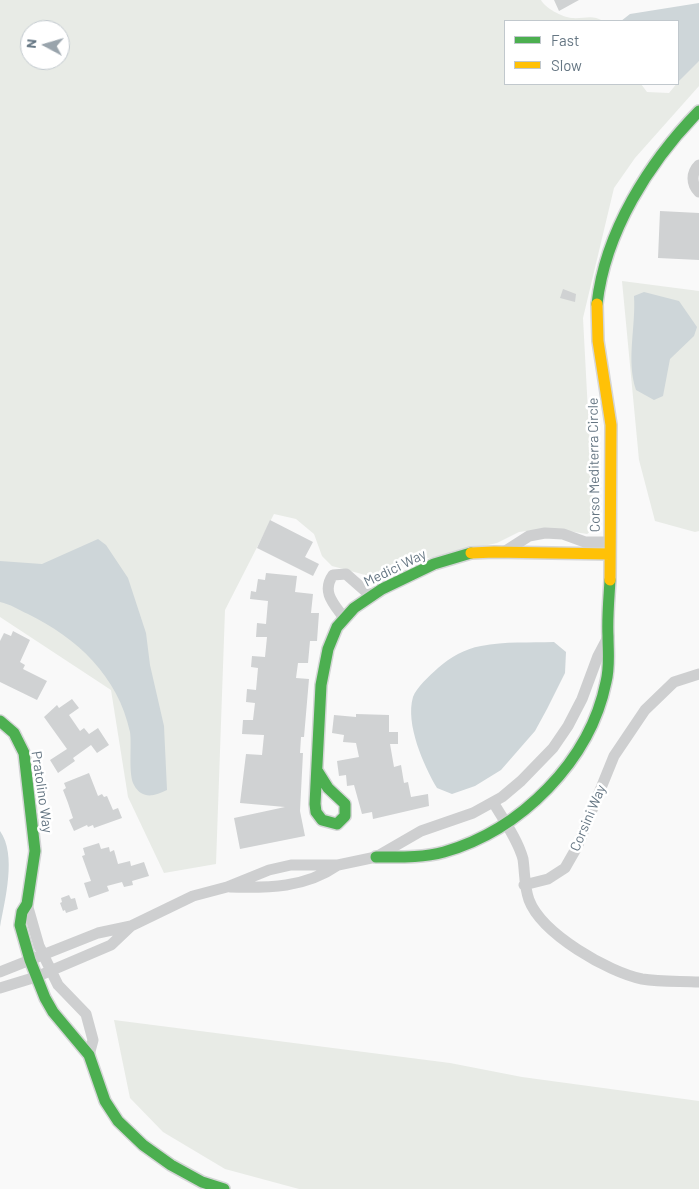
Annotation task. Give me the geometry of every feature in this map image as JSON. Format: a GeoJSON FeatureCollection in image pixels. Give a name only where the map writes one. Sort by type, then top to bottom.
{"type":"FeatureCollection","features":[{"type":"Feature","properties":{"kind":"street","name":"Corso Mediterra Circle"},"geometry":{"type":"LineString","coordinates":[[0,972],[98,933],[131,926],[193,896],[227,887],[269,870],[292,865],[338,865],[376,857],[417,859],[442,853],[476,841],[506,823],[534,804],[560,778],[584,742],[598,712],[606,684],[611,654],[608,637],[610,400],[598,336],[596,314],[598,288],[605,262],[644,181],[665,148],[699,112]]}},
{"type":"Feature","properties":{"kind":"street"},"geometry":{"type":"LineString","coordinates":[[699,165],[693,174],[693,183],[699,192]]}},
{"type":"Feature","properties":{"kind":"street","name":"Medici Way"},"geometry":{"type":"LineString","coordinates":[[504,552],[529,536],[545,533],[563,534],[610,548]]}},
{"type":"Feature","properties":{"kind":"street","name":"Medici Way"},"geometry":{"type":"LineString","coordinates":[[318,772],[326,654],[334,634],[344,618],[358,604],[445,561],[467,554],[610,548]]}},
{"type":"Feature","properties":{"kind":"street"},"geometry":{"type":"LineString","coordinates":[[344,618],[327,593],[328,581],[333,575],[346,574],[371,596]]}},
{"type":"Feature","properties":{"kind":"street","name":"Corso Mediterra Circle"},"geometry":{"type":"LineString","coordinates":[[376,857],[421,831],[473,813],[493,802],[521,781],[563,734],[582,700],[598,656],[608,637]]}},
{"type":"Feature","properties":{"kind":"street","name":"Corsini Way"},"geometry":{"type":"LineString","coordinates":[[524,884],[548,879],[565,868],[577,847],[614,756],[645,710],[674,682],[699,674]]}},
{"type":"Feature","properties":{"kind":"street","name":"Pratolino Way"},"geometry":{"type":"LineString","coordinates":[[0,721],[14,733],[24,753],[35,851],[27,904],[22,912],[20,925],[36,977],[53,1012],[90,1055]]}},
{"type":"Feature","properties":{"kind":"street"},"geometry":{"type":"LineString","coordinates":[[493,802],[506,823],[522,858],[524,884],[530,903],[548,925],[580,952],[610,968],[642,979],[699,982]]}},
{"type":"Feature","properties":{"kind":"street","name":"Corso Mediterra Circle"},"geometry":{"type":"LineString","coordinates":[[227,887],[285,885],[320,877],[338,865]]}},
{"type":"Feature","properties":{"kind":"street","name":"Pratolino Way"},"geometry":{"type":"LineString","coordinates":[[27,904],[31,912],[35,935],[51,971],[64,993],[79,1005],[86,1014],[93,1040],[90,1055]]}},
{"type":"Feature","properties":{"kind":"street","name":"Corso Mediterra Circle"},"geometry":{"type":"LineString","coordinates":[[0,988],[36,977],[111,945],[131,926]]}},
{"type":"Feature","properties":{"kind":"street"},"geometry":{"type":"LineString","coordinates":[[90,1055],[105,1101],[118,1121],[143,1145],[171,1165],[202,1182],[224,1189]]}},
{"type":"Feature","properties":{"kind":"shaded area"},"geometry":{"type":"Polygon","coordinates":[[[0,0],[541,0],[554,12],[564,16],[572,18],[592,17],[601,20],[504,20],[504,85],[642,85],[647,92],[669,93],[676,85],[679,85],[679,81],[692,65],[699,61],[699,86],[635,158],[614,188],[583,318],[593,506],[599,508],[594,529],[587,534],[549,528],[519,532],[497,543],[420,560],[369,576],[332,566],[322,556],[314,534],[296,519],[274,514],[225,610],[216,864],[164,873],[128,797],[111,690],[0,617],[0,0]]]}},
{"type":"Feature","properties":{"kind":"shaded area"},"geometry":{"type":"Polygon","coordinates":[[[699,3],[699,61],[679,81],[679,20],[622,20],[630,14],[699,3]]]}},
{"type":"Feature","properties":{"kind":"shaded area"},"geometry":{"type":"Polygon","coordinates":[[[622,281],[699,291],[699,531],[695,532],[655,521],[639,460],[622,281]]]}},
{"type":"Feature","properties":{"kind":"shaded area"},"geometry":{"type":"Polygon","coordinates":[[[644,292],[679,301],[697,327],[694,336],[670,359],[663,396],[654,400],[636,390],[633,379],[634,296],[644,292]]]}},
{"type":"Feature","properties":{"kind":"shaded area"},"geometry":{"type":"Polygon","coordinates":[[[98,539],[106,545],[128,578],[146,633],[150,665],[164,726],[167,790],[158,794],[145,795],[137,790],[134,785],[131,774],[130,732],[124,712],[116,693],[93,661],[79,647],[46,624],[0,602],[0,561],[42,564],[98,539]]]}},
{"type":"Feature","properties":{"kind":"shaded area"},"geometry":{"type":"Polygon","coordinates":[[[554,642],[566,652],[565,673],[535,731],[501,770],[475,786],[452,794],[437,788],[417,744],[412,720],[411,708],[413,697],[420,686],[443,664],[469,649],[499,643],[554,642]]]}},
{"type":"Feature","properties":{"kind":"shaded area"},"geometry":{"type":"Polygon","coordinates":[[[0,831],[8,852],[9,865],[7,891],[0,927],[0,831]]]}},
{"type":"Feature","properties":{"kind":"shaded area"},"geometry":{"type":"Polygon","coordinates":[[[114,1020],[450,1063],[522,1077],[699,1101],[699,1189],[299,1189],[225,1169],[163,1132],[130,1098],[114,1020]]]}},
{"type":"Feature","properties":{"kind":"building"},"geometry":{"type":"Polygon","coordinates":[[[554,0],[579,0],[559,11],[554,0]]]}},
{"type":"Feature","properties":{"kind":"building"},"geometry":{"type":"Polygon","coordinates":[[[660,211],[699,213],[699,260],[658,258],[660,211]]]}},
{"type":"Feature","properties":{"kind":"building"},"geometry":{"type":"Polygon","coordinates":[[[563,289],[576,294],[575,302],[560,298],[563,289]]]}},
{"type":"Feature","properties":{"kind":"building"},"geometry":{"type":"Polygon","coordinates":[[[270,520],[313,542],[305,557],[319,564],[313,576],[257,548],[270,520]]]}},
{"type":"Feature","properties":{"kind":"building"},"geometry":{"type":"Polygon","coordinates":[[[266,573],[297,576],[295,592],[313,594],[311,613],[319,613],[317,641],[310,641],[308,663],[298,663],[296,678],[309,679],[304,737],[301,737],[300,753],[303,753],[300,811],[305,836],[240,849],[234,818],[285,807],[240,803],[246,754],[262,755],[264,735],[242,734],[243,720],[253,720],[255,703],[246,702],[247,689],[256,690],[258,668],[251,667],[252,656],[265,657],[267,637],[256,637],[257,623],[266,624],[268,601],[250,599],[251,591],[256,592],[258,579],[265,580],[266,573]]]}},
{"type":"Feature","properties":{"kind":"building"},"geometry":{"type":"Polygon","coordinates":[[[13,631],[30,640],[20,662],[25,665],[23,669],[47,681],[37,700],[0,682],[0,641],[4,633],[11,636],[13,631]]]}},
{"type":"Feature","properties":{"kind":"building"},"geometry":{"type":"Polygon","coordinates":[[[72,699],[79,708],[69,715],[80,731],[84,728],[89,734],[98,728],[109,745],[97,753],[91,745],[73,758],[75,761],[58,773],[50,760],[67,749],[44,717],[57,705],[59,708],[72,699]]]}},
{"type":"Feature","properties":{"kind":"building"},"geometry":{"type":"Polygon","coordinates":[[[356,714],[389,715],[389,732],[398,732],[398,744],[390,744],[394,767],[401,765],[404,783],[408,782],[411,797],[428,794],[429,806],[373,819],[372,812],[362,814],[354,785],[347,786],[346,775],[339,776],[337,761],[359,757],[356,743],[343,742],[344,735],[332,733],[334,715],[356,717],[356,714]]]}},
{"type":"Feature","properties":{"kind":"building"},"geometry":{"type":"Polygon","coordinates":[[[89,773],[98,796],[102,794],[104,797],[107,796],[113,810],[118,808],[122,818],[94,828],[93,825],[88,827],[87,825],[74,831],[69,820],[73,818],[63,790],[66,788],[64,783],[89,773]]]}},
{"type":"Feature","properties":{"kind":"building"},"geometry":{"type":"Polygon","coordinates":[[[99,843],[101,849],[109,847],[110,852],[114,850],[118,864],[130,861],[131,866],[144,862],[149,876],[132,881],[133,885],[124,887],[122,882],[107,886],[109,891],[89,898],[84,883],[91,881],[82,856],[85,855],[83,848],[99,843]]]}},
{"type":"Feature","properties":{"kind":"building"},"geometry":{"type":"Polygon","coordinates":[[[69,895],[71,899],[75,898],[78,909],[66,913],[65,910],[63,911],[60,903],[62,902],[61,898],[69,895]]]}},
{"type":"Feature","properties":{"kind":"traffic: fast"},"geometry":{"type":"LineString","coordinates":[[597,304],[609,251],[632,200],[663,153],[699,111]]}},
{"type":"Feature","properties":{"kind":"traffic: fast"},"geometry":{"type":"LineString","coordinates":[[318,772],[328,788],[345,804],[345,816],[337,824],[322,820],[316,812],[315,804],[321,685],[328,649],[337,627],[354,608],[382,589],[434,564],[471,553]]}},
{"type":"Feature","properties":{"kind":"traffic: fast"},"geometry":{"type":"LineString","coordinates":[[376,857],[427,855],[444,852],[472,842],[500,827],[525,809],[548,788],[568,765],[585,739],[598,711],[606,682],[610,580]]}},
{"type":"Feature","properties":{"kind":"traffic: fast"},"geometry":{"type":"LineString","coordinates":[[0,721],[14,733],[24,753],[35,851],[27,904],[22,912],[20,925],[30,960],[45,998],[53,1012],[89,1055],[105,1101],[118,1121],[143,1145],[171,1165],[202,1182],[224,1189]]}},
{"type":"Feature","properties":{"kind":"traffic: slow"},"geometry":{"type":"LineString","coordinates":[[597,304],[598,341],[611,425],[610,580]]}},
{"type":"Feature","properties":{"kind":"traffic: slow"},"geometry":{"type":"LineString","coordinates":[[471,553],[610,554]]}}]}
